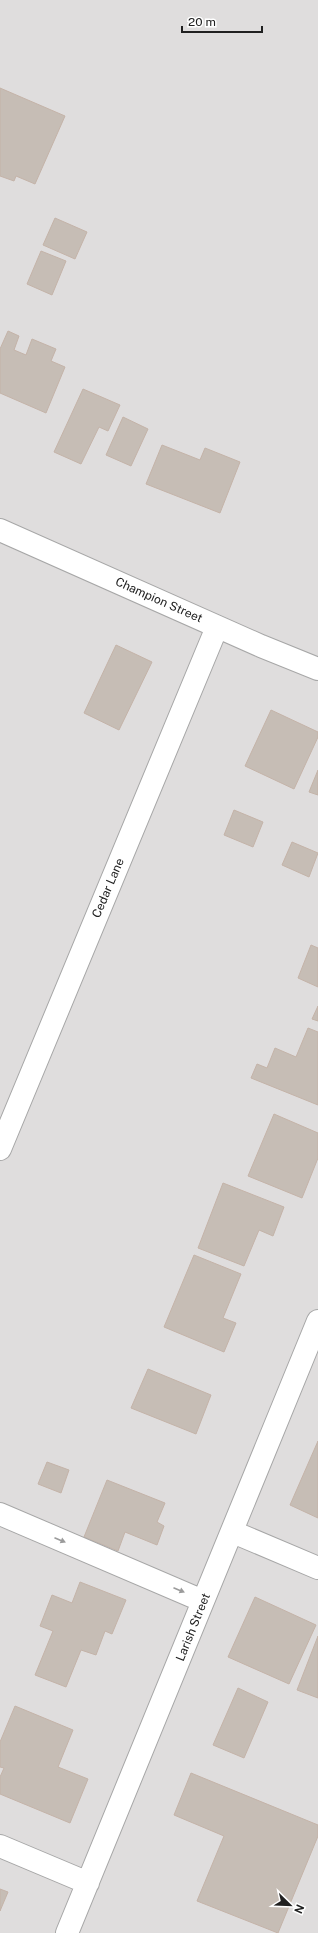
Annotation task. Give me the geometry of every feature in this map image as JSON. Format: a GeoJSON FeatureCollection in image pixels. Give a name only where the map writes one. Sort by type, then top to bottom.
{"type":"FeatureCollection","features":[{"type":"Feature","properties":{"kind":"street","name":"Champion Street"},"geometry":{"type":"LineString","coordinates":[[0,530],[260,646],[318,669]]}},
{"type":"Feature","properties":{"kind":"street","name":"Cedar Lane"},"geometry":{"type":"LineString","coordinates":[[0,1149],[217,627]]}},
{"type":"Feature","properties":{"kind":"street","name":"Larish Street"},"geometry":{"type":"LineString","coordinates":[[67,1933],[233,1532],[318,1321]]}},
{"type":"Feature","properties":{"kind":"street"},"geometry":{"type":"LineString","coordinates":[[0,1514],[204,1601]]}},
{"type":"Feature","properties":{"kind":"street"},"geometry":{"type":"LineString","coordinates":[[233,1532],[318,1568]]}},
{"type":"Feature","properties":{"kind":"street"},"geometry":{"type":"LineString","coordinates":[[0,1846],[88,1883]]}},
{"type":"Feature","properties":{"kind":"shaded area"},"geometry":{"type":"Polygon","coordinates":[[[0,0],[318,0],[318,1933],[0,1933],[0,0]]]}},
{"type":"Feature","properties":{"kind":"building"},"geometry":{"type":"Polygon","coordinates":[[[0,88],[65,116],[35,184],[16,176],[14,181],[0,176],[0,88]]]}},
{"type":"Feature","properties":{"kind":"building"},"geometry":{"type":"Polygon","coordinates":[[[55,218],[87,232],[75,259],[43,245],[55,218]]]}},
{"type":"Feature","properties":{"kind":"building"},"geometry":{"type":"Polygon","coordinates":[[[41,251],[66,261],[52,295],[27,284],[41,251]]]}},
{"type":"Feature","properties":{"kind":"building"},"geometry":{"type":"Polygon","coordinates":[[[8,331],[19,336],[14,350],[26,355],[32,339],[56,349],[51,361],[65,367],[46,413],[0,393],[0,349],[8,331]]]}},
{"type":"Feature","properties":{"kind":"building"},"geometry":{"type":"Polygon","coordinates":[[[83,389],[120,405],[108,431],[99,427],[81,464],[54,452],[83,389]]]}},
{"type":"Feature","properties":{"kind":"building"},"geometry":{"type":"Polygon","coordinates":[[[123,417],[148,429],[131,466],[106,455],[123,417]]]}},
{"type":"Feature","properties":{"kind":"building"},"geometry":{"type":"Polygon","coordinates":[[[162,445],[200,460],[205,448],[240,462],[220,513],[146,484],[162,445]]]}},
{"type":"Feature","properties":{"kind":"building"},"geometry":{"type":"Polygon","coordinates":[[[116,645],[152,662],[119,730],[84,713],[116,645]]]}},
{"type":"Feature","properties":{"kind":"building"},"geometry":{"type":"Polygon","coordinates":[[[271,710],[318,732],[318,737],[294,789],[245,766],[271,710]]]}},
{"type":"Feature","properties":{"kind":"building"},"geometry":{"type":"Polygon","coordinates":[[[318,770],[318,795],[309,792],[318,770]]]}},
{"type":"Feature","properties":{"kind":"building"},"geometry":{"type":"Polygon","coordinates":[[[234,810],[263,822],[253,847],[224,835],[234,810]]]}},
{"type":"Feature","properties":{"kind":"building"},"geometry":{"type":"Polygon","coordinates":[[[292,842],[318,853],[309,877],[282,865],[292,842]]]}},
{"type":"Feature","properties":{"kind":"building"},"geometry":{"type":"Polygon","coordinates":[[[311,945],[318,948],[318,987],[298,978],[311,945]]]}},
{"type":"Feature","properties":{"kind":"building"},"geometry":{"type":"Polygon","coordinates":[[[318,1006],[318,1021],[312,1019],[318,1006]]]}},
{"type":"Feature","properties":{"kind":"building"},"geometry":{"type":"Polygon","coordinates":[[[308,1028],[318,1032],[318,1105],[251,1078],[257,1064],[267,1068],[275,1048],[296,1057],[308,1028]]]}},
{"type":"Feature","properties":{"kind":"building"},"geometry":{"type":"Polygon","coordinates":[[[274,1114],[318,1133],[318,1158],[302,1198],[248,1176],[274,1114]]]}},
{"type":"Feature","properties":{"kind":"building"},"geometry":{"type":"Polygon","coordinates":[[[223,1183],[284,1207],[273,1236],[259,1230],[244,1266],[198,1248],[223,1183]]]}},
{"type":"Feature","properties":{"kind":"building"},"geometry":{"type":"Polygon","coordinates":[[[194,1255],[241,1274],[223,1318],[236,1323],[224,1352],[164,1327],[194,1255]]]}},
{"type":"Feature","properties":{"kind":"building"},"geometry":{"type":"Polygon","coordinates":[[[148,1369],[211,1395],[196,1434],[131,1408],[148,1369]]]}},
{"type":"Feature","properties":{"kind":"building"},"geometry":{"type":"Polygon","coordinates":[[[318,1441],[318,1518],[290,1505],[318,1441]]]}},
{"type":"Feature","properties":{"kind":"building"},"geometry":{"type":"Polygon","coordinates":[[[47,1462],[69,1470],[61,1493],[38,1484],[47,1462]]]}},
{"type":"Feature","properties":{"kind":"building"},"geometry":{"type":"Polygon","coordinates":[[[107,1480],[165,1503],[157,1522],[164,1526],[157,1545],[125,1532],[118,1551],[84,1537],[107,1480]]]}},
{"type":"Feature","properties":{"kind":"building"},"geometry":{"type":"Polygon","coordinates":[[[80,1582],[126,1600],[112,1634],[105,1631],[96,1655],[81,1650],[66,1687],[35,1675],[53,1631],[40,1626],[52,1595],[72,1603],[80,1582]]]}},
{"type":"Feature","properties":{"kind":"building"},"geometry":{"type":"Polygon","coordinates":[[[255,1597],[316,1625],[289,1684],[228,1657],[255,1597]]]}},
{"type":"Feature","properties":{"kind":"building"},"geometry":{"type":"Polygon","coordinates":[[[318,1636],[318,1698],[297,1690],[318,1636]]]}},
{"type":"Feature","properties":{"kind":"building"},"geometry":{"type":"Polygon","coordinates":[[[238,1688],[268,1702],[244,1758],[213,1745],[238,1688]]]}},
{"type":"Feature","properties":{"kind":"building"},"geometry":{"type":"Polygon","coordinates":[[[15,1706],[73,1730],[58,1767],[88,1779],[70,1823],[0,1794],[0,1777],[4,1768],[0,1767],[0,1742],[15,1706]]]}},
{"type":"Feature","properties":{"kind":"building"},"geometry":{"type":"Polygon","coordinates":[[[191,1773],[318,1825],[318,1836],[278,1933],[197,1901],[224,1836],[174,1815],[191,1773]]]}},
{"type":"Feature","properties":{"kind":"building"},"geometry":{"type":"Polygon","coordinates":[[[0,1889],[8,1892],[0,1911],[0,1889]]]}}]}
